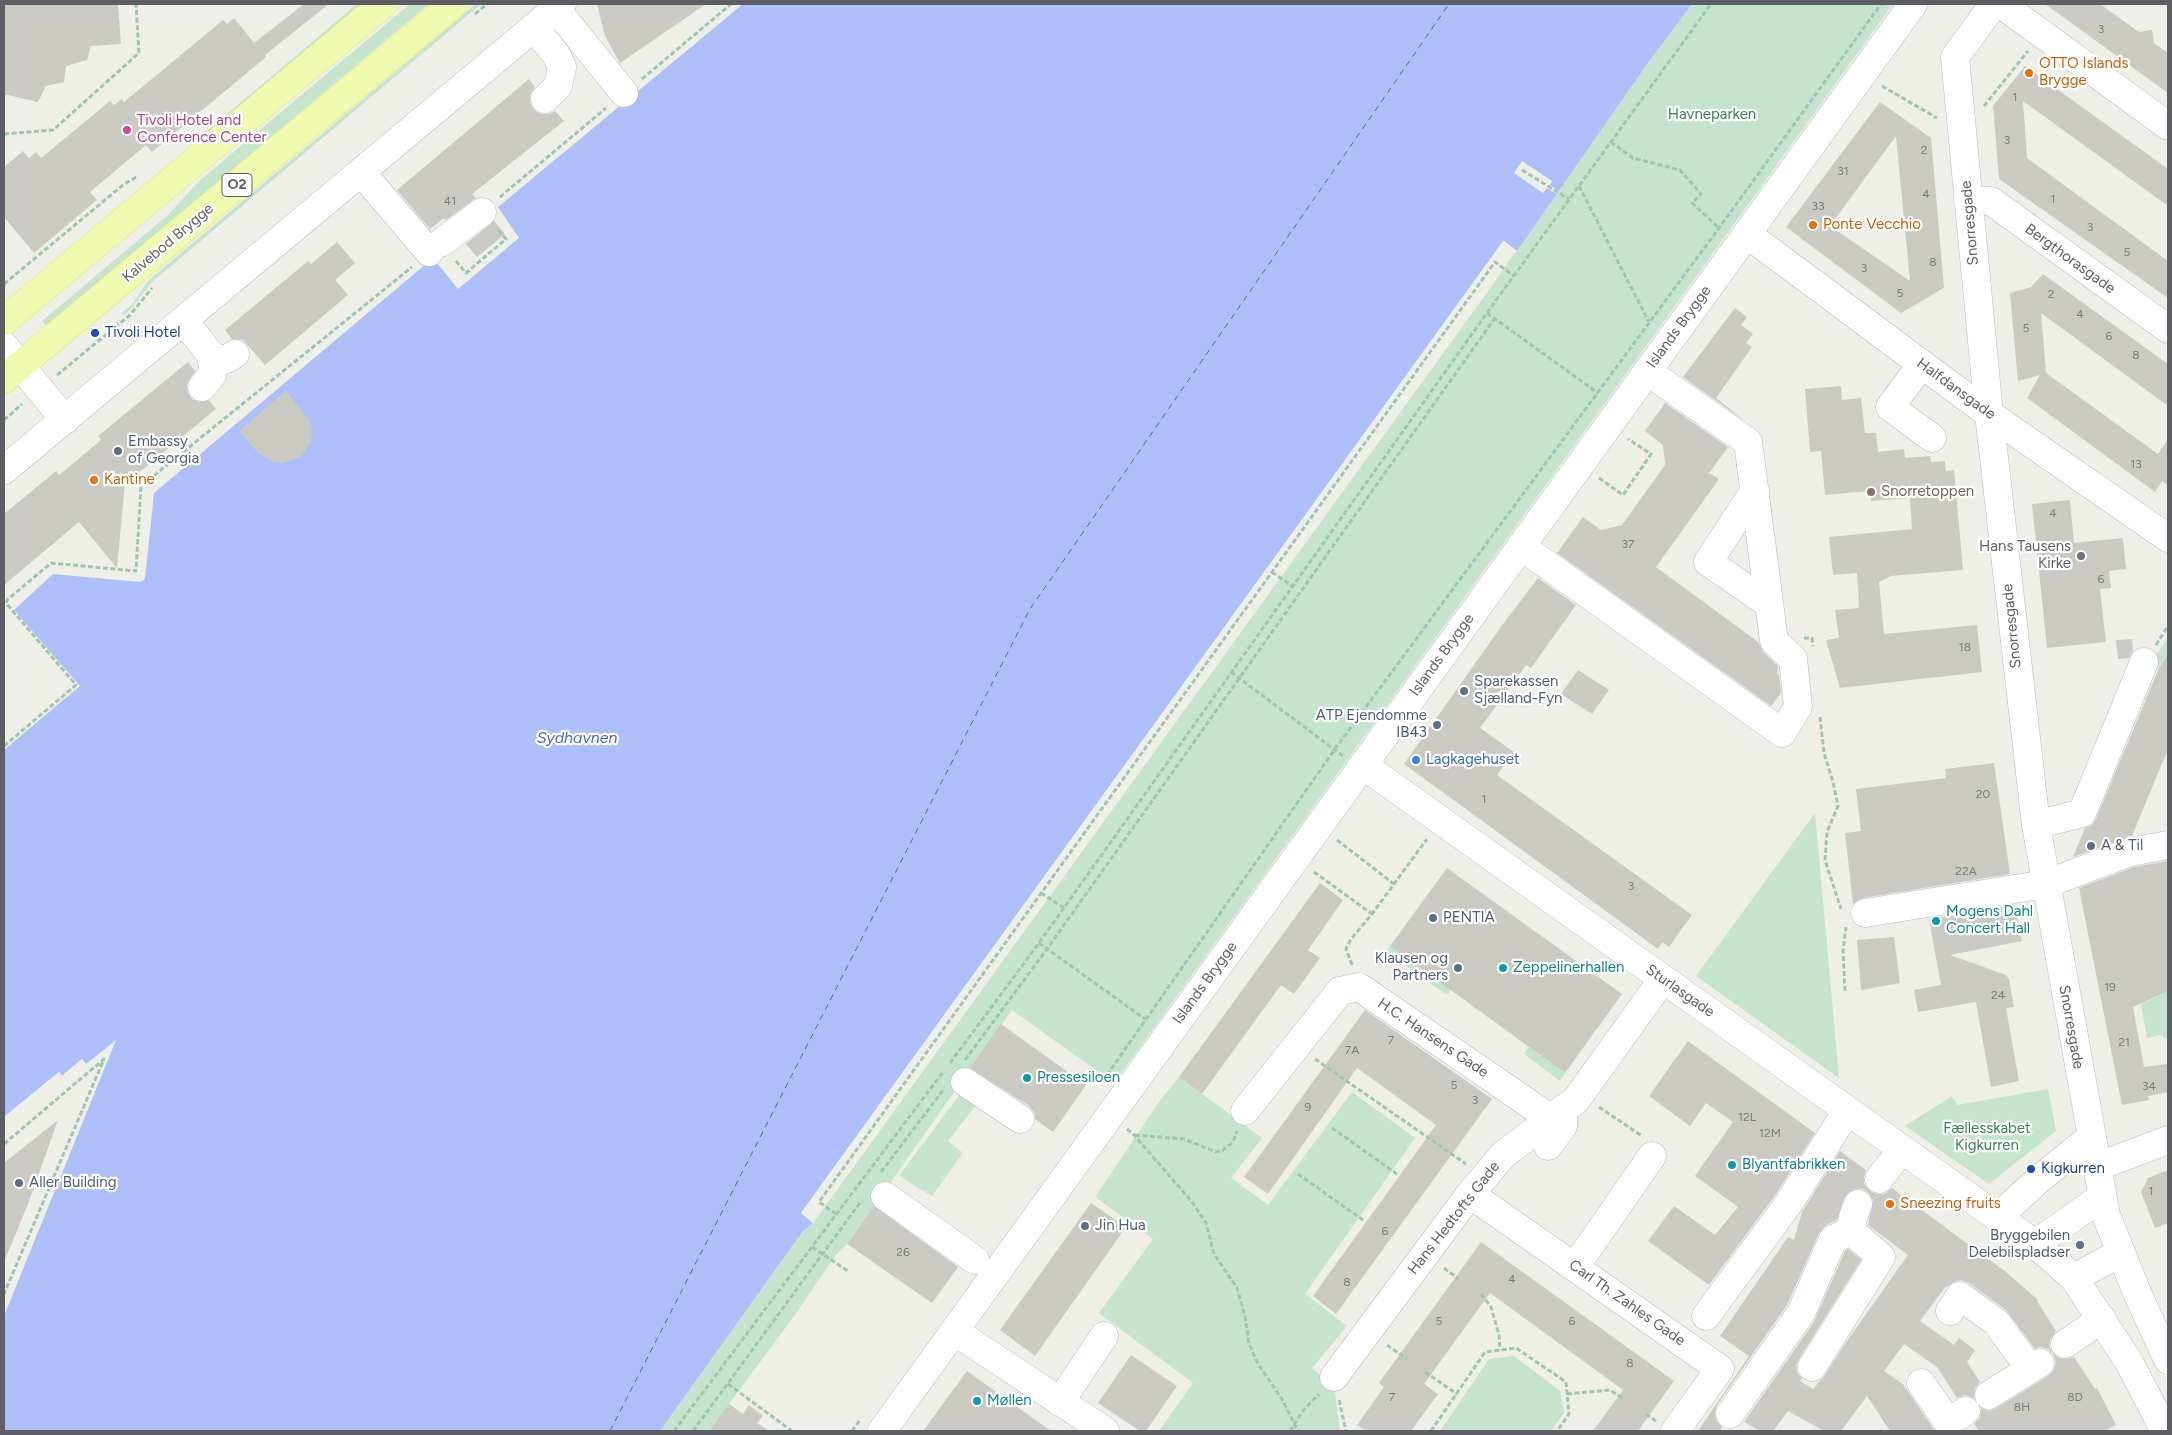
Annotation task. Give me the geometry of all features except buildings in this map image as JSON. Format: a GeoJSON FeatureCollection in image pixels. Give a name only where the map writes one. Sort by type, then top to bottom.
{"type":"FeatureCollection","features":[{"type":"Feature","properties":{"kind":"main road"},"geometry":{"type":"LineString","coordinates":[[4,322],[384,4]]}},
{"type":"Feature","properties":{"kind":"main road","name":"Kalvebod Brygge"},"geometry":{"type":"LineString","coordinates":[[8,364],[452,4]]}},
{"type":"Feature","properties":{"kind":"street","name":"Islands Brygge"},"geometry":{"type":"LineString","coordinates":[[873,1423],[954,1331],[1319,826],[1355,761],[1521,546],[1913,4]]}},
{"type":"Feature","properties":{"kind":"street","name":"Snorresgade"},"geometry":{"type":"LineString","coordinates":[[1994,4],[1955,57],[1989,414],[2036,825],[2096,1168]]}},
{"type":"Feature","properties":{"kind":"street"},"geometry":{"type":"LineString","coordinates":[[2001,4],[2168,126]]}},
{"type":"Feature","properties":{"kind":"street"},"geometry":{"type":"LineString","coordinates":[[4,470],[559,6],[624,93]]}},
{"type":"Feature","properties":{"kind":"street"},"geometry":{"type":"LineString","coordinates":[[534,27],[557,56],[562,67],[558,86],[545,99]]}},
{"type":"Feature","properties":{"kind":"street"},"geometry":{"type":"LineString","coordinates":[[361,172],[435,248],[482,212]]}},
{"type":"Feature","properties":{"kind":"street","name":"Bergthorasgade"},"geometry":{"type":"LineString","coordinates":[[1968,200],[1991,201],[2168,330]]}},
{"type":"Feature","properties":{"kind":"street","name":"Halfdansgade"},"geometry":{"type":"LineString","coordinates":[[1747,234],[1989,414],[2168,538]]}},
{"type":"Feature","properties":{"kind":"street"},"geometry":{"type":"LineString","coordinates":[[184,320],[223,354],[213,365],[212,375],[202,387]]}},
{"type":"Feature","properties":{"kind":"street","name":"Kalvebod Brygge"},"geometry":{"type":"LineString","coordinates":[[8,364],[65,420]]}},
{"type":"Feature","properties":{"kind":"street"},"geometry":{"type":"LineString","coordinates":[[1922,364],[1890,407],[1932,438]]}},
{"type":"Feature","properties":{"kind":"street"},"geometry":{"type":"LineString","coordinates":[[1521,546],[1782,733],[1798,707],[1793,659],[1774,641],[1748,442],[1647,371]]}},
{"type":"Feature","properties":{"kind":"street"},"geometry":{"type":"LineString","coordinates":[[1755,490],[1708,562],[1769,604]]}},
{"type":"Feature","properties":{"kind":"street"},"geometry":{"type":"LineString","coordinates":[[2036,825],[2082,813],[2144,662]]}},
{"type":"Feature","properties":{"kind":"street","name":"Sturlasgade"},"geometry":{"type":"LineString","coordinates":[[1355,761],[1997,1218]]}},
{"type":"Feature","properties":{"kind":"street"},"geometry":{"type":"LineString","coordinates":[[1851,918],[2046,884],[2130,852],[2168,845]]}},
{"type":"Feature","properties":{"kind":"street","name":"Hans Hedtofts Gade"},"geometry":{"type":"LineString","coordinates":[[1334,1377],[1477,1186],[1503,1155],[1564,1107],[1663,979]]}},
{"type":"Feature","properties":{"kind":"street"},"geometry":{"type":"LineString","coordinates":[[1245,1112],[1340,991],[1359,988]]}},
{"type":"Feature","properties":{"kind":"street","name":"H.C. Hansens Gade"},"geometry":{"type":"LineString","coordinates":[[1359,988],[1487,1085],[1564,1107]]}},
{"type":"Feature","properties":{"kind":"street"},"geometry":{"type":"LineString","coordinates":[[959,1077],[1020,1119]]}},
{"type":"Feature","properties":{"kind":"street"},"geometry":{"type":"LineString","coordinates":[[1548,1146],[1563,1126],[1564,1107]]}},
{"type":"Feature","properties":{"kind":"street"},"geometry":{"type":"LineString","coordinates":[[1706,1316],[1789,1203],[1847,1111]]}},
{"type":"Feature","properties":{"kind":"street"},"geometry":{"type":"LineString","coordinates":[[2091,1136],[2037,1181],[1997,1218],[2035,1244],[2074,1278],[2129,1362],[2165,1431]]}},
{"type":"Feature","properties":{"kind":"street"},"geometry":{"type":"LineString","coordinates":[[2168,1140],[2096,1168],[2106,1215],[2120,1253],[2168,1360]]}},
{"type":"Feature","properties":{"kind":"street"},"geometry":{"type":"LineString","coordinates":[[1879,1179],[1902,1150]]}},
{"type":"Feature","properties":{"kind":"street"},"geometry":{"type":"LineString","coordinates":[[1575,1267],[1652,1156]]}},
{"type":"Feature","properties":{"kind":"street","name":"Carl Th. Zahles Gade"},"geometry":{"type":"LineString","coordinates":[[1477,1186],[1575,1267],[1720,1369],[1676,1431]]}},
{"type":"Feature","properties":{"kind":"street"},"geometry":{"type":"LineString","coordinates":[[876,1189],[975,1260]]}},
{"type":"Feature","properties":{"kind":"street"},"geometry":{"type":"LineString","coordinates":[[2035,1244],[2102,1197]]}},
{"type":"Feature","properties":{"kind":"street"},"geometry":{"type":"LineString","coordinates":[[1851,1231],[1853,1217],[1858,1204]]}},
{"type":"Feature","properties":{"kind":"street"},"geometry":{"type":"LineString","coordinates":[[1812,1367],[1881,1256],[1851,1231]]}},
{"type":"Feature","properties":{"kind":"street"},"geometry":{"type":"LineString","coordinates":[[1730,1414],[1801,1313],[1833,1239],[1851,1231]]}},
{"type":"Feature","properties":{"kind":"street"},"geometry":{"type":"LineString","coordinates":[[2074,1278],[2120,1253]]}},
{"type":"Feature","properties":{"kind":"street"},"geometry":{"type":"LineString","coordinates":[[1950,1311],[1960,1296],[1997,1323],[2035,1366],[1990,1395]]}},
{"type":"Feature","properties":{"kind":"street"},"geometry":{"type":"LineString","coordinates":[[2065,1344],[2102,1319]]}},
{"type":"Feature","properties":{"kind":"street"},"geometry":{"type":"LineString","coordinates":[[954,1331],[1104,1431]]}},
{"type":"Feature","properties":{"kind":"street"},"geometry":{"type":"LineString","coordinates":[[1060,1402],[1104,1336]]}},
{"type":"Feature","properties":{"kind":"street"},"geometry":{"type":"LineString","coordinates":[[1921,1383],[1948,1422],[1966,1411]]}},
{"type":"Feature","properties":{"kind":"path"},"geometry":{"type":"LineString","coordinates":[[4,134],[53,130],[139,53],[136,4]]}},
{"type":"Feature","properties":{"kind":"path"},"geometry":{"type":"LineString","coordinates":[[4,746],[76,686],[6,603],[7,600],[51,562],[136,571],[141,486],[435,248],[466,273],[506,239],[482,212],[731,4]]}},
{"type":"Feature","properties":{"kind":"path"},"geometry":{"type":"LineString","coordinates":[[674,1431],[1039,943],[1487,312],[1711,4]]}},
{"type":"Feature","properties":{"kind":"path"},"geometry":{"type":"LineString","coordinates":[[1104,1080],[1145,1018],[1335,750],[1719,228],[1881,4]]}},
{"type":"Feature","properties":{"kind":"path"},"geometry":{"type":"LineString","coordinates":[[1862,74],[1962,133],[2042,34]]}},
{"type":"Feature","properties":{"kind":"path"},"geometry":{"type":"LineString","coordinates":[[1611,142],[1633,158],[1680,170],[1701,194],[1692,204],[1719,228]]}},
{"type":"Feature","properties":{"kind":"path"},"geometry":{"type":"LineString","coordinates":[[1522,170],[1570,199]]}},
{"type":"Feature","properties":{"kind":"path"},"geometry":{"type":"LineString","coordinates":[[1579,186],[1649,322]]}},
{"type":"Feature","properties":{"kind":"path"},"geometry":{"type":"LineString","coordinates":[[836,1214],[818,1202],[1495,262],[1514,276]]}},
{"type":"Feature","properties":{"kind":"path"},"geometry":{"type":"LineString","coordinates":[[1487,312],[1597,393],[1614,417],[1651,454],[1624,495],[1580,464]]}},
{"type":"Feature","properties":{"kind":"path"},"geometry":{"type":"LineString","coordinates":[[693,1431],[824,1254],[876,1189],[959,1077],[1047,949],[1495,318]]}},
{"type":"Feature","properties":{"kind":"path"},"geometry":{"type":"LineString","coordinates":[[1272,572],[1292,586]]}},
{"type":"Feature","properties":{"kind":"path"},"geometry":{"type":"LineString","coordinates":[[1774,641],[1812,638],[1813,651]]}},
{"type":"Feature","properties":{"kind":"path"},"geometry":{"type":"LineString","coordinates":[[1231,672],[1335,750],[1355,761]]}},
{"type":"Feature","properties":{"kind":"path"},"geometry":{"type":"LineString","coordinates":[[1820,716],[1824,753],[1838,806],[1827,832],[1825,860],[1851,918],[1843,951],[1845,991]]}},
{"type":"Feature","properties":{"kind":"path"},"geometry":{"type":"LineString","coordinates":[[1359,988],[1346,949],[1351,939],[1372,914],[1440,820]]}},
{"type":"Feature","properties":{"kind":"path"},"geometry":{"type":"LineString","coordinates":[[1319,826],[1394,884]]}},
{"type":"Feature","properties":{"kind":"path"},"geometry":{"type":"LineString","coordinates":[[1297,856],[1322,879],[1372,914]]}},
{"type":"Feature","properties":{"kind":"path"},"geometry":{"type":"LineString","coordinates":[[1041,892],[1064,908]]}},
{"type":"Feature","properties":{"kind":"path"},"geometry":{"type":"LineString","coordinates":[[1039,943],[1145,1018],[1167,1037]]}},
{"type":"Feature","properties":{"kind":"path"},"geometry":{"type":"LineString","coordinates":[[1296,1046],[1477,1186]]}},
{"type":"Feature","properties":{"kind":"path"},"geometry":{"type":"LineString","coordinates":[[4,1144],[104,1059],[4,1294]]}},
{"type":"Feature","properties":{"kind":"path"},"geometry":{"type":"LineString","coordinates":[[1564,1107],[1649,1140],[1652,1156]]}},
{"type":"Feature","properties":{"kind":"path"},"geometry":{"type":"LineString","coordinates":[[1134,1135],[1184,1139],[1216,1152],[1222,1151],[1233,1142],[1245,1112]]}},
{"type":"Feature","properties":{"kind":"path"},"geometry":{"type":"LineString","coordinates":[[1110,1116],[1134,1135],[1192,1202],[1206,1223],[1214,1254],[1237,1288],[1245,1316],[1249,1344],[1258,1364],[1296,1423],[1298,1431]]}},
{"type":"Feature","properties":{"kind":"path"},"geometry":{"type":"LineString","coordinates":[[1332,1128],[1397,1174]]}},
{"type":"Feature","properties":{"kind":"path"},"geometry":{"type":"LineString","coordinates":[[1298,1174],[1363,1220]]}},
{"type":"Feature","properties":{"kind":"path"},"geometry":{"type":"LineString","coordinates":[[812,1246],[848,1272]]}},
{"type":"Feature","properties":{"kind":"path"},"geometry":{"type":"LineString","coordinates":[[1454,1275],[1459,1279]]}},
{"type":"Feature","properties":{"kind":"path"},"geometry":{"type":"LineString","coordinates":[[1481,1294],[1491,1307],[1499,1335],[1500,1350]]}},
{"type":"Feature","properties":{"kind":"path"},"geometry":{"type":"LineString","coordinates":[[1431,1431],[1485,1352],[1516,1348],[1566,1382],[1569,1414],[1557,1431]]}},
{"type":"Feature","properties":{"kind":"path"},"geometry":{"type":"LineString","coordinates":[[1399,1353],[1407,1359]]}},
{"type":"Feature","properties":{"kind":"path"},"geometry":{"type":"LineString","coordinates":[[1425,1372],[1456,1394]]}},
{"type":"Feature","properties":{"kind":"path"},"geometry":{"type":"LineString","coordinates":[[1290,1431],[1302,1412],[1334,1377]]}},
{"type":"Feature","properties":{"kind":"path"},"geometry":{"type":"LineString","coordinates":[[1334,1377],[1346,1431]]}},
{"type":"Feature","properties":{"kind":"path"},"geometry":{"type":"LineString","coordinates":[[728,1384],[792,1431]]}},
{"type":"Feature","properties":{"kind":"path"},"geometry":{"type":"LineString","coordinates":[[1567,1394],[1610,1390],[1624,1399]]}},
{"type":"Feature","properties":{"kind":"path"},"geometry":{"type":"LineString","coordinates":[[852,1431],[873,1423]]}},
{"type":"Feature","properties":{"kind":"green space"},"geometry":{"type":"Polygon","coordinates":[[[357,4],[364,4],[209,133],[207,131],[357,4]]]}},
{"type":"Feature","properties":{"kind":"green space"},"geometry":{"type":"Polygon","coordinates":[[[410,4],[429,4],[46,326],[42,321],[167,216],[198,182],[410,4]]]}},
{"type":"Feature","properties":{"kind":"green space"},"geometry":{"type":"Polygon","coordinates":[[[476,4],[481,4],[151,283],[131,309],[124,315],[122,313],[132,304],[149,280],[476,4]]]}},
{"type":"Feature","properties":{"kind":"green space","name":"Havneparken"},"geometry":{"type":"Polygon","coordinates":[[[1692,4],[1893,4],[1114,1083],[1012,1010],[847,1244],[836,1255],[792,1319],[709,1431],[660,1431],[803,1231],[813,1223],[1486,294],[1645,67],[1692,4]]]}},
{"type":"Feature","properties":{"kind":"green space"},"geometry":{"type":"Polygon","coordinates":[[[2168,638],[2168,654],[2154,674],[2145,670],[2168,638]]]}},
{"type":"Feature","properties":{"kind":"green space"},"geometry":{"type":"Polygon","coordinates":[[[1815,813],[1839,1078],[1696,976],[1815,813]]]}},
{"type":"Feature","properties":{"kind":"green space"},"geometry":{"type":"Polygon","coordinates":[[[1390,946],[1451,990],[1447,995],[1386,952],[1390,946]]]}},
{"type":"Feature","properties":{"kind":"green space"},"geometry":{"type":"Polygon","coordinates":[[[2168,991],[2168,1040],[2161,1035],[2147,1038],[2141,1004],[2168,991]]]}},
{"type":"Feature","properties":{"kind":"green space"},"geometry":{"type":"Polygon","coordinates":[[[1529,1047],[1565,1073],[1560,1081],[1524,1054],[1529,1047]]]}},
{"type":"Feature","properties":{"kind":"green space"},"geometry":{"type":"Polygon","coordinates":[[[1179,1077],[1262,1138],[1231,1178],[1268,1205],[1352,1092],[1415,1138],[1305,1294],[1347,1326],[1312,1368],[1325,1378],[1335,1392],[1340,1431],[1159,1431],[1193,1383],[1099,1313],[1153,1239],[1095,1197],[1159,1102],[1179,1077]]]}},
{"type":"Feature","properties":{"kind":"green space","name":"Fællesskabet Kigkurren"},"geometry":{"type":"Polygon","coordinates":[[[2048,1089],[2056,1131],[1989,1184],[1905,1126],[1952,1096],[1957,1105],[2048,1089]]]}},
{"type":"Feature","properties":{"kind":"green space"},"geometry":{"type":"Polygon","coordinates":[[[960,1094],[976,1105],[948,1141],[963,1153],[932,1196],[899,1176],[960,1094]]]}},
{"type":"Feature","properties":{"kind":"green space"},"geometry":{"type":"Polygon","coordinates":[[[1514,1356],[1560,1391],[1564,1413],[1551,1431],[1440,1431],[1489,1359],[1514,1356]]]}},
{"type":"Feature","properties":{"kind":"water","name":"Sydhavnen"},"geometry":{"type":"Polygon","coordinates":[[[743,4],[1692,4],[1645,67],[1517,251],[1503,241],[801,1213],[813,1223],[803,1231],[660,1431],[4,1431],[4,1316],[116,1040],[86,1064],[82,1059],[62,1076],[59,1072],[4,1117],[4,750],[80,686],[14,610],[53,574],[140,582],[145,579],[154,493],[433,258],[458,289],[519,238],[498,207],[743,4]]]}},
{"type":"Feature","properties":{"kind":"pier"},"geometry":{"type":"Polygon","coordinates":[[[1522,161],[1552,181],[1550,185],[1559,191],[1557,194],[1547,188],[1543,193],[1514,173],[1522,161]]]}},
{"type":"Feature","properties":{"kind":"pier"},"geometry":{"type":"Polygon","coordinates":[[[1504,241],[1517,251],[1516,253],[1504,244],[804,1213],[815,1221],[813,1223],[801,1213],[1504,241]]]}},
{"type":"Feature","properties":{"kind":"pier"},"geometry":{"type":"Polygon","coordinates":[[[82,1059],[86,1064],[84,1066],[82,1063],[63,1078],[58,1075],[4,1120],[4,1117],[59,1072],[62,1076],[82,1059]]]}},
{"type":"Feature","properties":{"kind":"ferry route"},"geometry":{"type":"LineString","coordinates":[[610,1431],[1030,609],[1449,4]]}},
{"type":"Feature","properties":{"kind":"place","name":"OTTO Islands Brygge"},"geometry":{"type":"Point","coordinates":[2029,73]}},
{"type":"Feature","properties":{"kind":"place","name":"Tivoli Hotel and Conference Center"},"geometry":{"type":"Point","coordinates":[127,130]}},
{"type":"Feature","properties":{"kind":"place","name":"Ponte Vecchio"},"geometry":{"type":"Point","coordinates":[1813,225]}},
{"type":"Feature","properties":{"kind":"place","name":"Tivoli Hotel"},"geometry":{"type":"Point","coordinates":[95,333]}},
{"type":"Feature","properties":{"kind":"place","name":"Embassy of Georgia"},"geometry":{"type":"Point","coordinates":[118,451]}},
{"type":"Feature","properties":{"kind":"place","name":"Kantine"},"geometry":{"type":"Point","coordinates":[94,480]}},
{"type":"Feature","properties":{"kind":"place","name":"Snorretoppen"},"geometry":{"type":"Point","coordinates":[1871,492]}},
{"type":"Feature","properties":{"kind":"place","name":"Hans Tausens Kirke"},"geometry":{"type":"Point","coordinates":[2081,556]}},
{"type":"Feature","properties":{"kind":"place","name":"Sparekassen Sjælland-Fyn"},"geometry":{"type":"Point","coordinates":[1464,691]}},
{"type":"Feature","properties":{"kind":"place","name":"ATP Ejendomme IB43"},"geometry":{"type":"Point","coordinates":[1437,725]}},
{"type":"Feature","properties":{"kind":"place","name":"Lagkagehuset"},"geometry":{"type":"Point","coordinates":[1416,760]}},
{"type":"Feature","properties":{"kind":"place","name":"A & Til"},"geometry":{"type":"Point","coordinates":[2091,846]}},
{"type":"Feature","properties":{"kind":"place","name":"PENTIA"},"geometry":{"type":"Point","coordinates":[1433,918]}},
{"type":"Feature","properties":{"kind":"place","name":"Mogens Dahl Concert Hall"},"geometry":{"type":"Point","coordinates":[1936,921]}},
{"type":"Feature","properties":{"kind":"place","name":"Klausen og Partners"},"geometry":{"type":"Point","coordinates":[1458,968]}},
{"type":"Feature","properties":{"kind":"place","name":"Zeppelinerhallen"},"geometry":{"type":"Point","coordinates":[1503,968]}},
{"type":"Feature","properties":{"kind":"place","name":"Pressesiloen"},"geometry":{"type":"Point","coordinates":[1027,1078]}},
{"type":"Feature","properties":{"kind":"place","name":"Blyantfabrikken"},"geometry":{"type":"Point","coordinates":[1732,1165]}},
{"type":"Feature","properties":{"kind":"place","name":"Kigkurren"},"geometry":{"type":"Point","coordinates":[2031,1169]}},
{"type":"Feature","properties":{"kind":"place","name":"Aller Building"},"geometry":{"type":"Point","coordinates":[19,1183]}},
{"type":"Feature","properties":{"kind":"place","name":"Sneezing fruits"},"geometry":{"type":"Point","coordinates":[1890,1204]}},
{"type":"Feature","properties":{"kind":"place","name":"Jin Hua"},"geometry":{"type":"Point","coordinates":[1085,1226]}},
{"type":"Feature","properties":{"kind":"place","name":"Bryggebilen Delebilspladser"},"geometry":{"type":"Point","coordinates":[2080,1245]}},
{"type":"Feature","properties":{"kind":"place","name":"Møllen"},"geometry":{"type":"Point","coordinates":[977,1401]}}]}
